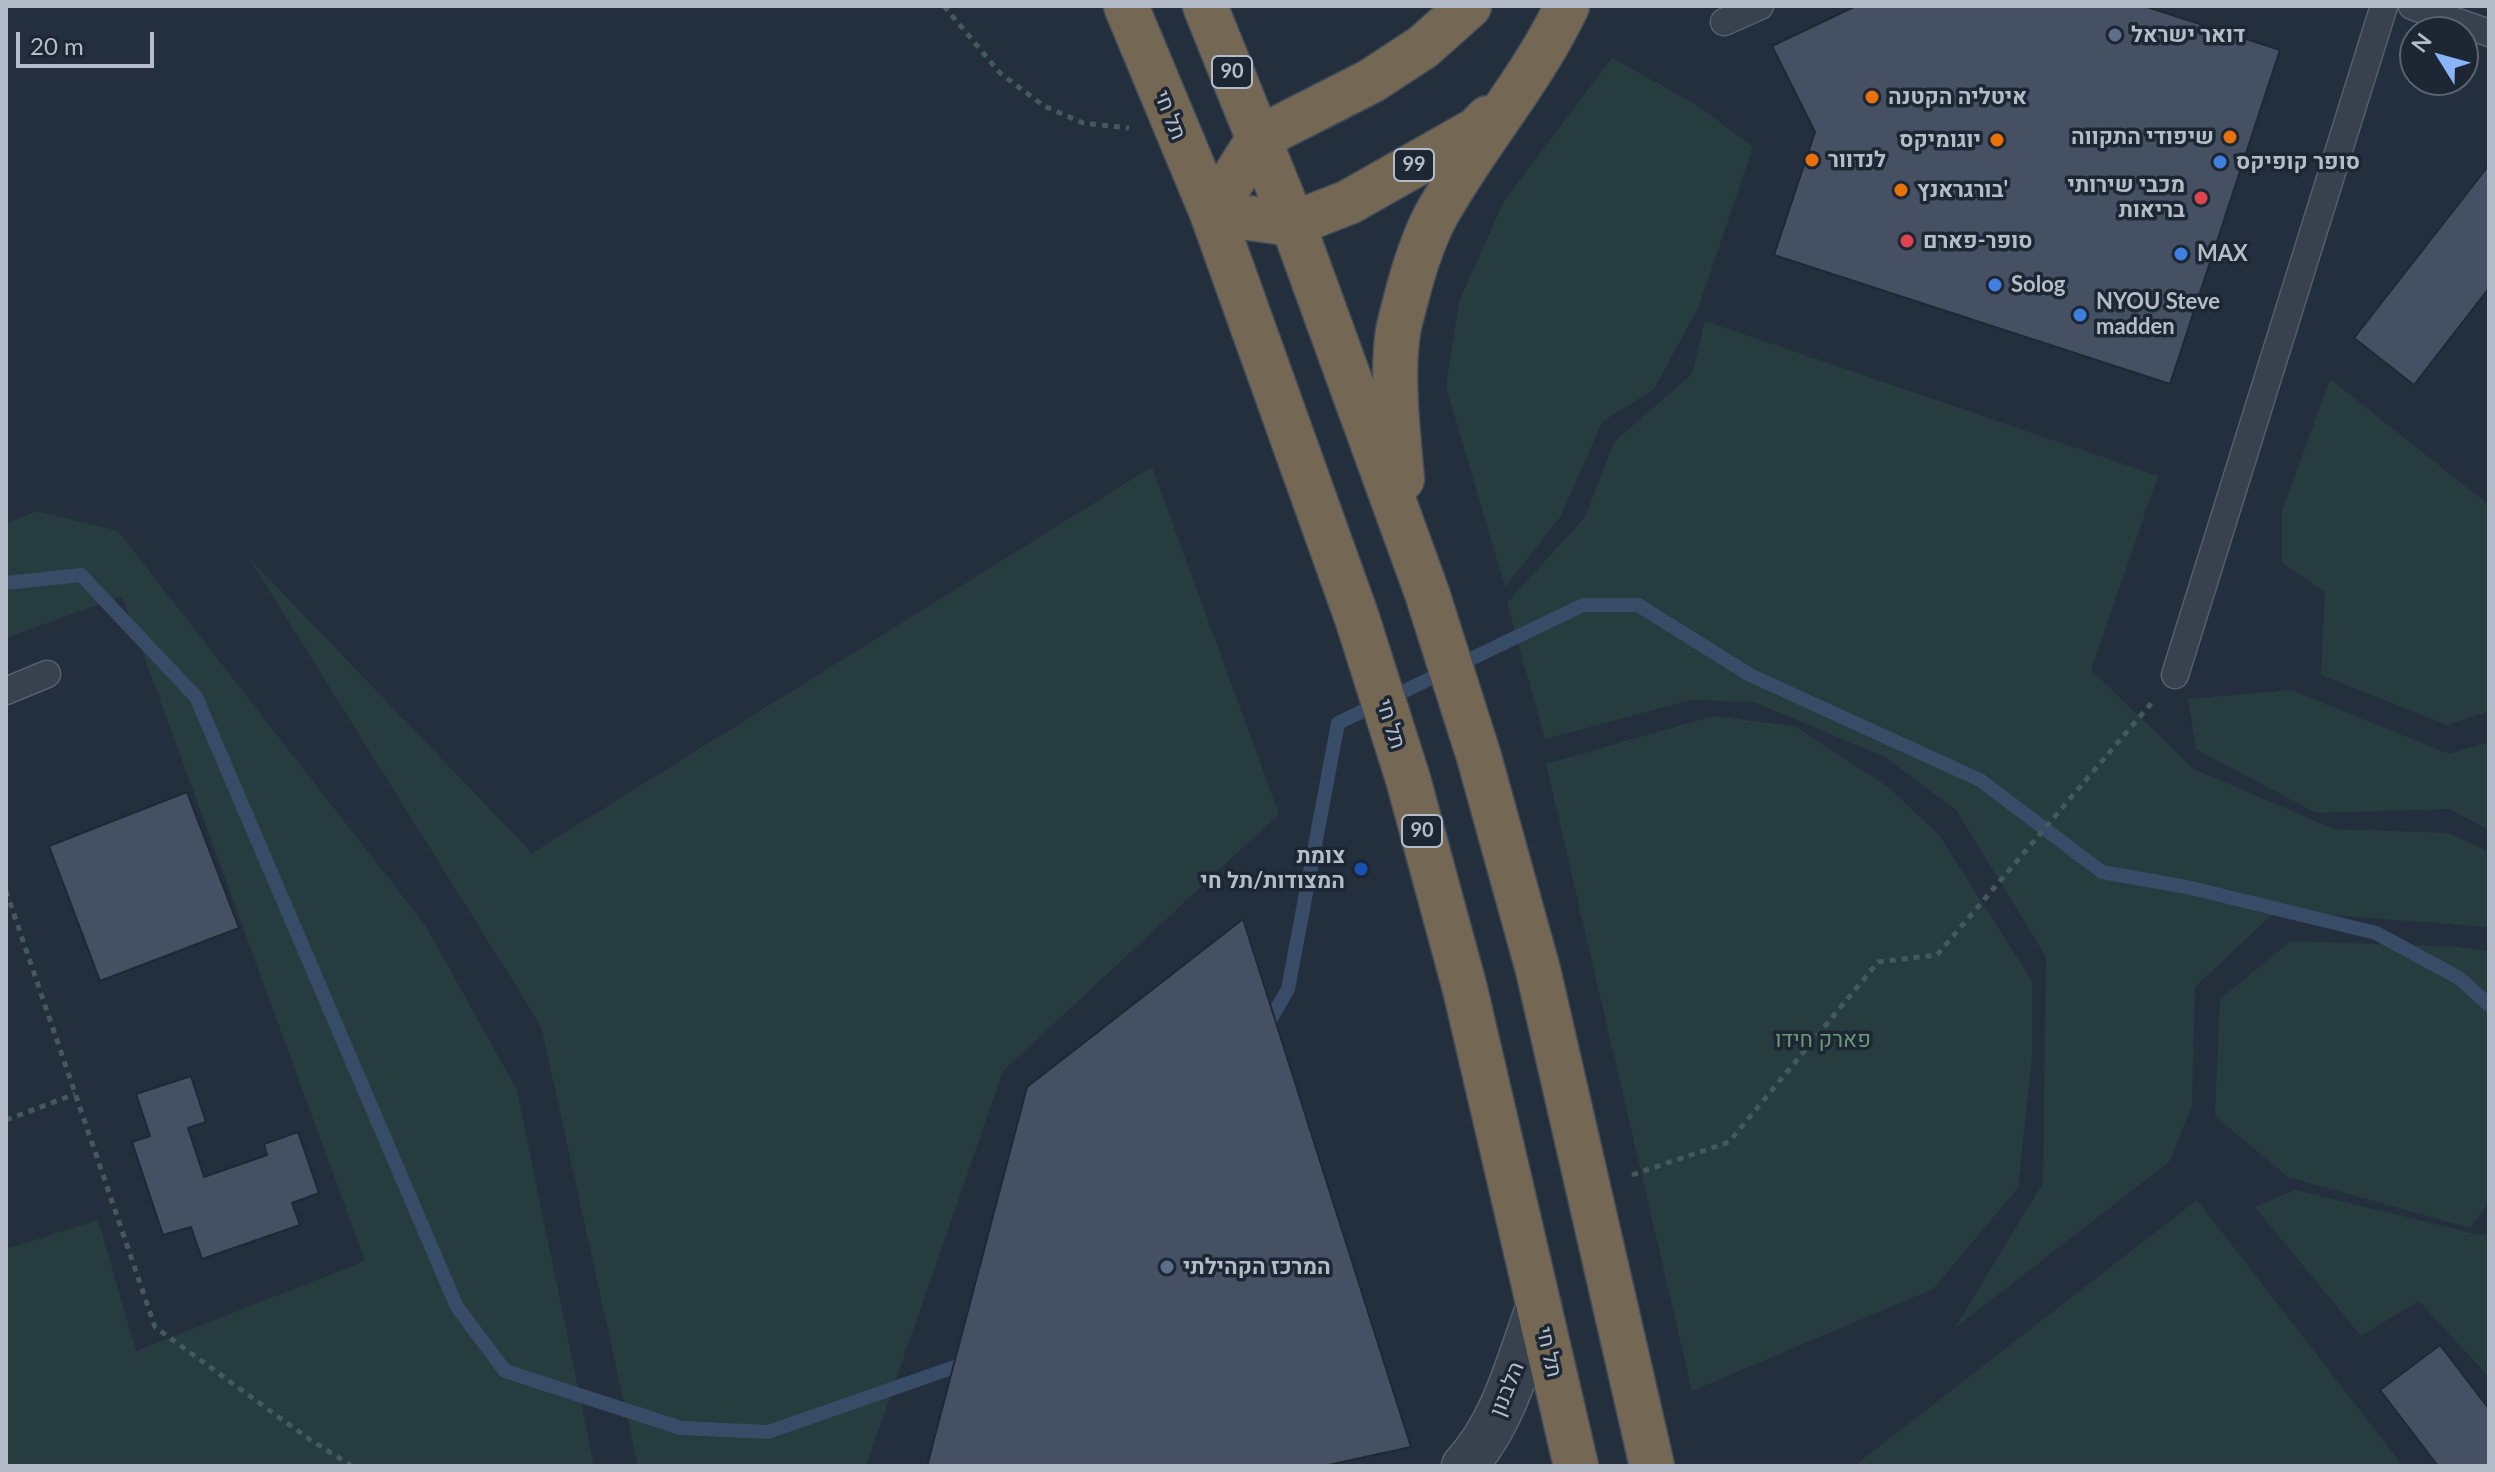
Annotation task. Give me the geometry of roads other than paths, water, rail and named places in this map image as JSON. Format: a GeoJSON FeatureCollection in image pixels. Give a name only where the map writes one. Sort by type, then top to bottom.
{"type":"FeatureCollection","features":[{"type":"Feature","properties":{"kind":"highway","name":"תל חי"},"geometry":{"type":"LineString","coordinates":[[1126,6],[1212,213],[1357,618],[1408,779],[1465,989],[1576,1466]]}},
{"type":"Feature","properties":{"kind":"highway","name":"90"},"geometry":{"type":"LineString","coordinates":[[1205,6],[1293,224],[1427,593],[1475,742],[1538,970],[1652,1466]]}},
{"type":"Feature","properties":{"kind":"highway"},"geometry":{"type":"LineString","coordinates":[[1212,213],[1259,138],[1371,81],[1423,47],[1469,6]]}},
{"type":"Feature","properties":{"kind":"highway","name":"99"},"geometry":{"type":"LineString","coordinates":[[1212,213],[1293,224],[1349,202],[1476,130],[1522,87],[1567,6]]}},
{"type":"Feature","properties":{"kind":"highway"},"geometry":{"type":"LineString","coordinates":[[1406,537],[1395,397],[1397,338],[1411,279],[1434,220],[1466,167],[1522,87]]}},
{"type":"Feature","properties":{"kind":"street","name":"הלבנון"},"geometry":{"type":"LineString","coordinates":[[1464,1466],[1481,1448],[1506,1397],[1539,1306]]}},
{"type":"Feature","properties":{"kind":"lane"},"geometry":{"type":"LineString","coordinates":[[1724,22],[1760,6]]}},
{"type":"Feature","properties":{"kind":"lane"},"geometry":{"type":"LineString","coordinates":[[2175,675],[2384,6]]}},
{"type":"Feature","properties":{"kind":"lane"},"geometry":{"type":"LineString","coordinates":[[2412,6],[2489,33]]}},
{"type":"Feature","properties":{"kind":"lane"},"geometry":{"type":"LineString","coordinates":[[6,691],[47,674]]}},
{"type":"Feature","properties":{"kind":"waterway"},"geometry":{"type":"LineString","coordinates":[[6,583],[81,575],[196,697],[457,1307],[505,1371],[681,1428],[768,1432],[969,1362]]}},
{"type":"Feature","properties":{"kind":"waterway"},"geometry":{"type":"LineString","coordinates":[[1265,1029],[1288,989],[1338,723],[1583,605],[1638,605],[1750,675],[1980,780],[2102,872],[2187,887],[2376,933],[2459,978],[2489,1005]]}},
{"type":"Feature","properties":{"kind":"place","name":"דואר ישראל"},"geometry":{"type":"Point","coordinates":[2115,35]}},
{"type":"Feature","properties":{"kind":"place","name":"איטליה הקטנה"},"geometry":{"type":"Point","coordinates":[1872,97]}},
{"type":"Feature","properties":{"kind":"place","name":"שיפודי התקווה"},"geometry":{"type":"Point","coordinates":[2230,137]}},
{"type":"Feature","properties":{"kind":"place","name":"יוגומיקס"},"geometry":{"type":"Point","coordinates":[1997,140]}},
{"type":"Feature","properties":{"kind":"place","name":"לנדוור"},"geometry":{"type":"Point","coordinates":[1812,160]}},
{"type":"Feature","properties":{"kind":"place","name":"סופר קופיקס"},"geometry":{"type":"Point","coordinates":[2220,162]}},
{"type":"Feature","properties":{"kind":"place","name":"בורגראנץ'"},"geometry":{"type":"Point","coordinates":[1901,190]}},
{"type":"Feature","properties":{"kind":"place","name":"מכבי שירותי בריאות"},"geometry":{"type":"Point","coordinates":[2201,198]}},
{"type":"Feature","properties":{"kind":"place","name":"סופר-פארם"},"geometry":{"type":"Point","coordinates":[1907,241]}},
{"type":"Feature","properties":{"kind":"place","name":"MAX"},"geometry":{"type":"Point","coordinates":[2181,254]}},
{"type":"Feature","properties":{"kind":"place","name":"Solog"},"geometry":{"type":"Point","coordinates":[1995,285]}},
{"type":"Feature","properties":{"kind":"place","name":"NYOU Steve madden"},"geometry":{"type":"Point","coordinates":[2080,315]}},
{"type":"Feature","properties":{"kind":"place","name":"צומת המצודות/תל חי"},"geometry":{"type":"Point","coordinates":[1361,869]}},
{"type":"Feature","properties":{"kind":"place","name":"המרכז הקהילתי"},"geometry":{"type":"Point","coordinates":[1167,1267]}},
{"type":"Feature","properties":{"kind":"park label","name":"פארק חידו"},"geometry":{"type":"Point","coordinates":[1823,1040]}}]}
